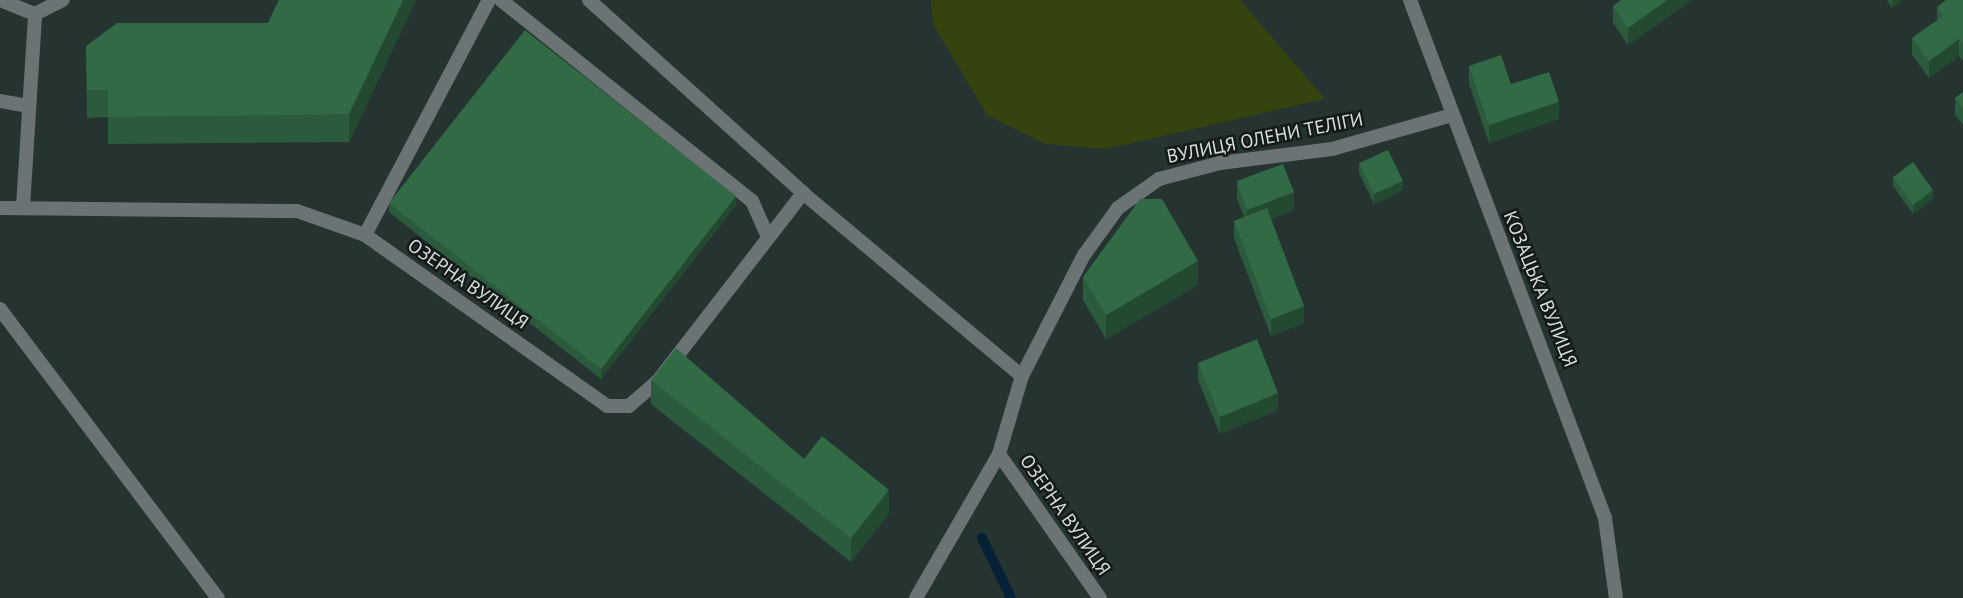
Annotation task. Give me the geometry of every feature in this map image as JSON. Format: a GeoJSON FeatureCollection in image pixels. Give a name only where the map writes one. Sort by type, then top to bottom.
{"type":"FeatureCollection","features":[{"type":"Feature","properties":{"kind":"street"},"geometry":{"type":"LineString","coordinates":[[0,0],[35,13],[63,0]]}},
{"type":"Feature","properties":{"kind":"street"},"geometry":{"type":"LineString","coordinates":[[365,235],[489,0]]}},
{"type":"Feature","properties":{"kind":"street"},"geometry":{"type":"LineString","coordinates":[[501,0],[752,201],[768,237]]}},
{"type":"Feature","properties":{"kind":"street"},"geometry":{"type":"LineString","coordinates":[[589,0],[803,193],[1022,376]]}},
{"type":"Feature","properties":{"kind":"street","name":"КОЗАЦЬКА ВУЛИЦЯ"},"geometry":{"type":"LineString","coordinates":[[1410,0],[1448,116],[1566,406],[1605,518],[1616,598]]}},
{"type":"Feature","properties":{"kind":"street"},"geometry":{"type":"LineString","coordinates":[[23,207],[35,13]]}},
{"type":"Feature","properties":{"kind":"street"},"geometry":{"type":"LineString","coordinates":[[0,101],[29,106]]}},
{"type":"Feature","properties":{"kind":"street","name":"ВУЛИЦЯ ОЛЕНИ ТЕЛІГИ"},"geometry":{"type":"LineString","coordinates":[[916,598],[999,454],[1022,376],[1084,255],[1118,208],[1159,178],[1220,163],[1332,149],[1448,116]]}},
{"type":"Feature","properties":{"kind":"street","name":"ОЗЕРНА ВУЛИЦЯ"},"geometry":{"type":"LineString","coordinates":[[0,208],[297,211],[365,235],[607,407],[629,406],[657,382],[803,193]]}},
{"type":"Feature","properties":{"kind":"street"},"geometry":{"type":"LineString","coordinates":[[0,309],[218,598]]}},
{"type":"Feature","properties":{"kind":"street","name":"ОЗЕРНА ВУЛИЦЯ"},"geometry":{"type":"LineString","coordinates":[[999,454],[1100,598]]}},
{"type":"Feature","properties":{"kind":"green space"},"geometry":{"type":"Polygon","coordinates":[[[931,0],[1240,0],[1325,99],[1106,149],[1046,144],[987,115],[933,24],[931,0]]]}},
{"type":"Feature","properties":{"kind":"building"},"geometry":{"type":"Polygon","coordinates":[[[279,0],[403,0],[349,114],[108,117],[108,90],[87,90],[86,46],[117,23],[268,23],[279,0]]]}},
{"type":"Feature","properties":{"kind":"building"},"geometry":{"type":"Polygon","coordinates":[[[1621,0],[1667,0],[1628,28],[1613,6],[1621,0]]]}},
{"type":"Feature","properties":{"kind":"building"},"geometry":{"type":"Polygon","coordinates":[[[1946,0],[1963,0],[1963,43],[1959,39],[1929,61],[1912,38],[1943,16],[1937,7],[1946,0]]]}},
{"type":"Feature","properties":{"kind":"building"},"geometry":{"type":"Polygon","coordinates":[[[525,30],[736,196],[601,369],[389,203],[525,30]]]}},
{"type":"Feature","properties":{"kind":"building"},"geometry":{"type":"Polygon","coordinates":[[[1501,55],[1511,84],[1549,72],[1559,102],[1489,125],[1469,66],[1501,55]]]}},
{"type":"Feature","properties":{"kind":"building"},"geometry":{"type":"Polygon","coordinates":[[[1963,92],[1963,108],[1955,98],[1963,92]]]}},
{"type":"Feature","properties":{"kind":"building"},"geometry":{"type":"Polygon","coordinates":[[[1388,150],[1403,181],[1374,194],[1359,163],[1388,150]]]}},
{"type":"Feature","properties":{"kind":"building"},"geometry":{"type":"Polygon","coordinates":[[[1913,162],[1933,190],[1913,205],[1893,177],[1913,162]]]}},
{"type":"Feature","properties":{"kind":"building"},"geometry":{"type":"Polygon","coordinates":[[[1283,164],[1294,192],[1247,210],[1237,181],[1283,164]]]}},
{"type":"Feature","properties":{"kind":"building"},"geometry":{"type":"Polygon","coordinates":[[[1140,199],[1162,199],[1198,261],[1106,315],[1083,277],[1140,199]]]}},
{"type":"Feature","properties":{"kind":"building"},"geometry":{"type":"Polygon","coordinates":[[[1267,208],[1304,306],[1271,319],[1234,221],[1267,208]]]}},
{"type":"Feature","properties":{"kind":"building"},"geometry":{"type":"Polygon","coordinates":[[[1257,339],[1278,393],[1220,417],[1198,363],[1257,339]]]}},
{"type":"Feature","properties":{"kind":"building"},"geometry":{"type":"Polygon","coordinates":[[[676,348],[804,459],[822,436],[889,490],[851,538],[651,380],[676,348]]]}},
{"type":"Feature","properties":{"kind":"waterway"},"geometry":{"type":"LineString","coordinates":[[982,538],[1011,598]]}}]}
